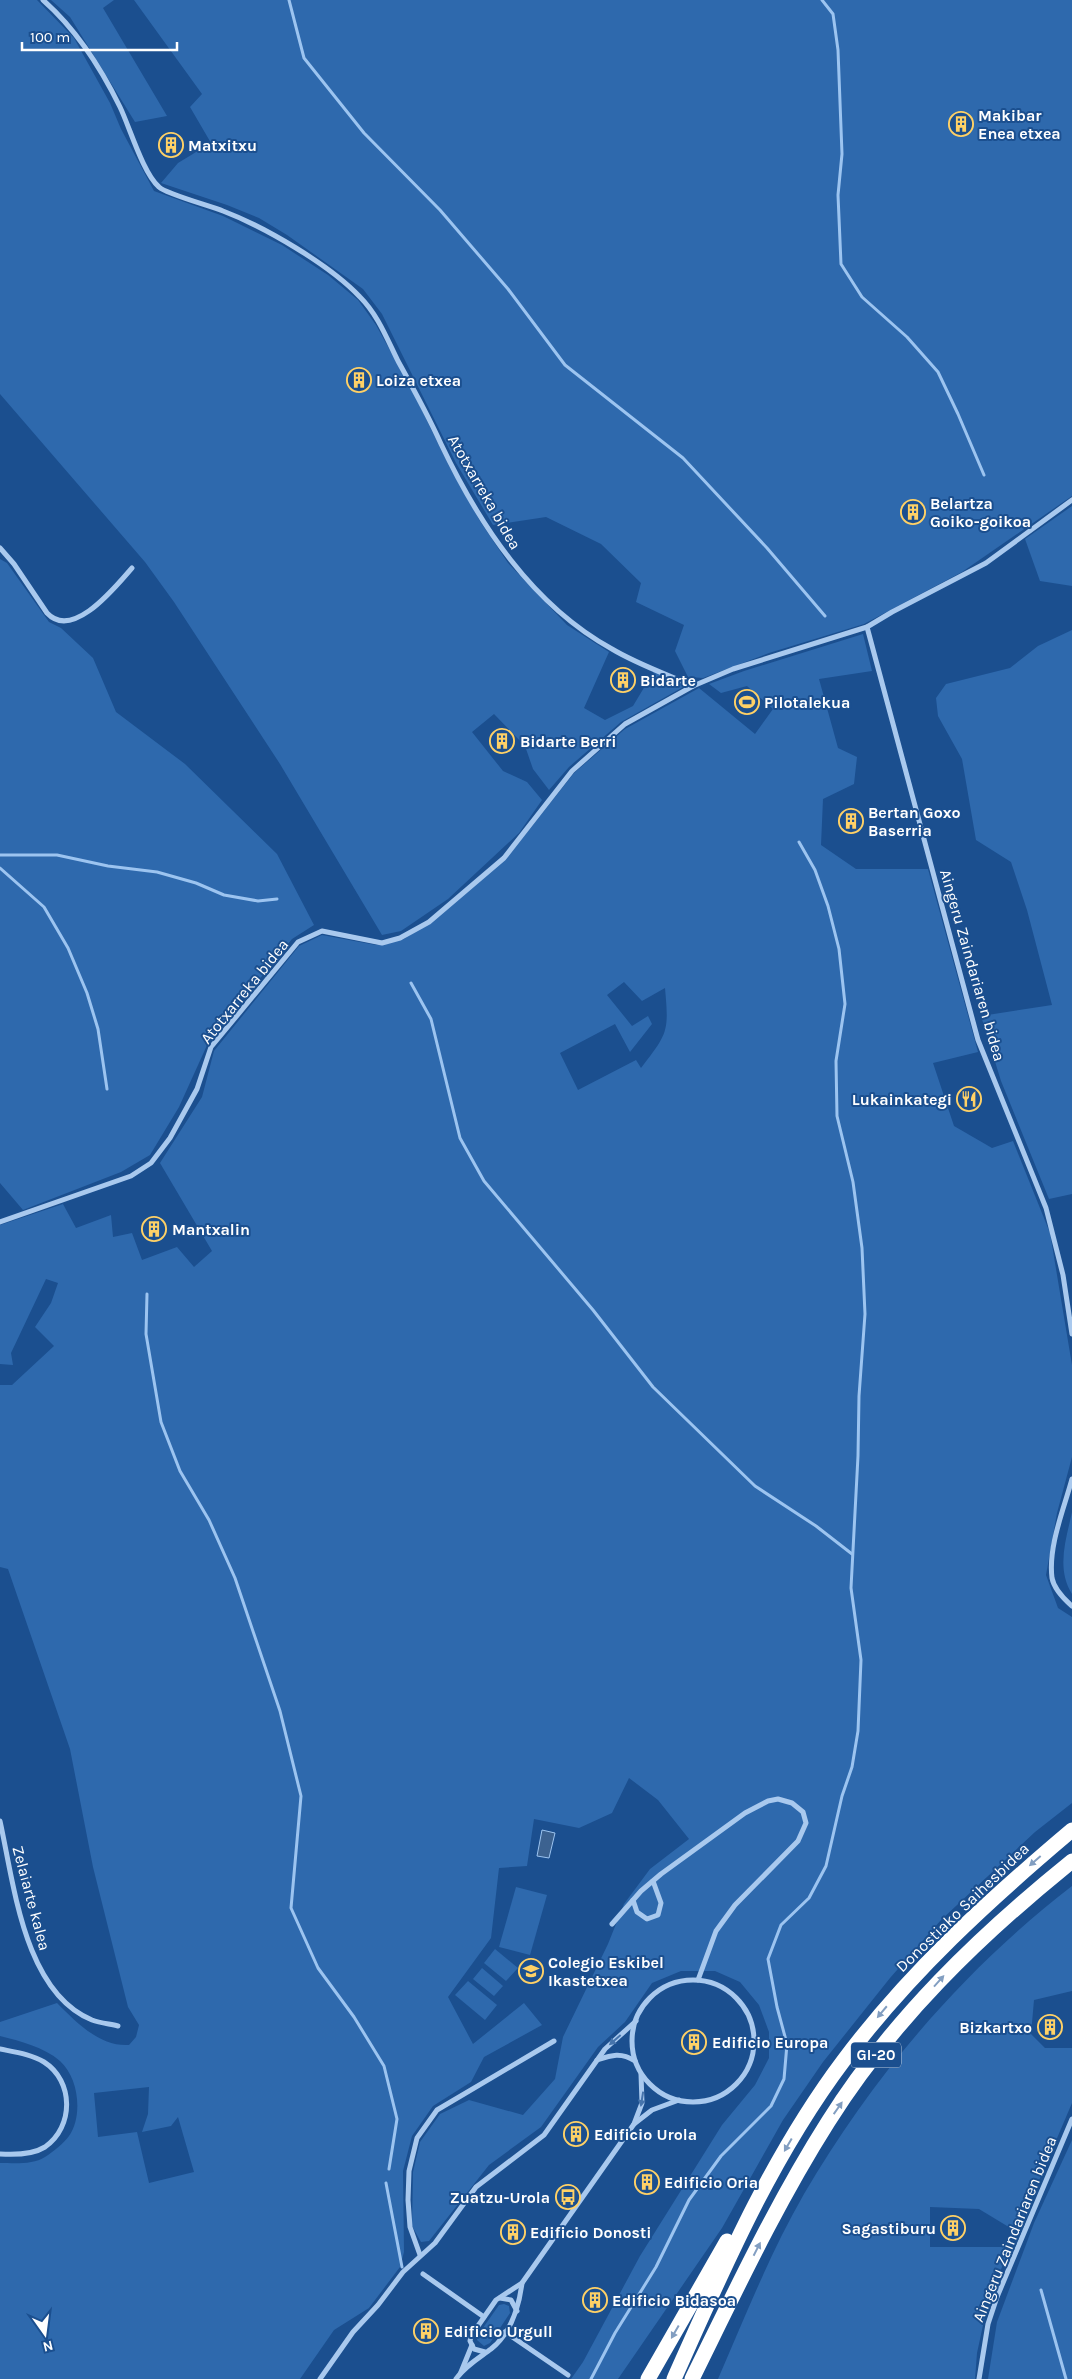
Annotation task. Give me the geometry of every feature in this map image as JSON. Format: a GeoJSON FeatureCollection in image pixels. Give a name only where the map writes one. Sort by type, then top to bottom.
{"type":"FeatureCollection","features":[{"type":"Feature","properties":{"kind":"highway","name":"Donostiako Saihesbidea"},"geometry":{"type":"LineString","coordinates":[[674,2379],[724,2268],[765,2186],[797,2130],[843,2061],[905,1985],[966,1923],[1072,1830]]}},
{"type":"Feature","properties":{"kind":"highway","name":"GI-20"},"geometry":{"type":"LineString","coordinates":[[692,2379],[782,2199],[829,2121],[890,2037],[949,1970],[979,1941],[1072,1861]]}},
{"type":"Feature","properties":{"kind":"highway"},"geometry":{"type":"LineString","coordinates":[[648,2379],[745,2210],[765,2186]]}},
{"type":"Feature","properties":{"kind":"highway"},"geometry":{"type":"LineString","coordinates":[[702,2379],[735,2292]]}},
{"type":"Feature","properties":{"kind":"street","name":"Atotxarreka bidea"},"geometry":{"type":"LineString","coordinates":[[43,0],[62,16],[99,70],[121,108],[147,170],[159,188],[225,211],[280,238],[333,275],[360,297],[376,317],[427,412],[451,465],[484,522],[511,562],[538,592],[580,628],[612,649],[692,686]]}},
{"type":"Feature","properties":{"kind":"street"},"geometry":{"type":"LineString","coordinates":[[868,627],[892,612],[986,563],[1072,500]]}},
{"type":"Feature","properties":{"kind":"street"},"geometry":{"type":"LineString","coordinates":[[0,548],[14,564],[47,613],[52,618],[62,621],[78,618],[93,608],[132,568]]}},
{"type":"Feature","properties":{"kind":"street","name":"Atotxarreka bidea"},"geometry":{"type":"LineString","coordinates":[[0,1222],[131,1176],[151,1163],[170,1138],[197,1089],[211,1046],[298,942],[322,931],[382,943],[400,938],[428,922],[504,858],[572,771],[625,724],[692,686],[733,669],[868,627]]}},
{"type":"Feature","properties":{"kind":"street","name":"Aingeru Zaindariaren bidea"},"geometry":{"type":"LineString","coordinates":[[868,627],[978,1040],[1046,1208],[1063,1275],[1072,1334]]}},
{"type":"Feature","properties":{"kind":"street"},"geometry":{"type":"LineString","coordinates":[[1072,1479],[1052,1557],[1052,1580],[1062,1598],[1072,1606]]}},
{"type":"Feature","properties":{"kind":"street"},"geometry":{"type":"LineString","coordinates":[[612,1924],[653,1881],[745,1813],[768,1801],[778,1799],[792,1803],[803,1812],[806,1822],[798,1841],[735,1905],[721,1924],[716,1931],[698,1980]]}},
{"type":"Feature","properties":{"kind":"street","name":"Zelaiarte kalea"},"geometry":{"type":"LineString","coordinates":[[0,1821],[29,1947],[42,1974],[65,2002],[92,2019],[118,2026]]}},
{"type":"Feature","properties":{"kind":"street"},"geometry":{"type":"LineString","coordinates":[[633,1900],[637,1912],[647,1919],[658,1915],[661,1903],[653,1881]]}},
{"type":"Feature","properties":{"kind":"street"},"geometry":{"type":"LineString","coordinates":[[698,1980],[721,1987],[740,2001],[749,2015],[754,2030],[754,2046],[751,2062],[744,2076],[733,2088],[719,2096],[704,2101],[679,2100],[656,2090],[641,2073],[635,2061],[632,2034],[643,2006],[654,1995],[667,1986],[682,1981],[698,1980]]}},
{"type":"Feature","properties":{"kind":"street"},"geometry":{"type":"LineString","coordinates":[[320,2379],[353,2332],[378,2305],[403,2272],[435,2243],[476,2187],[544,2135],[563,2111],[596,2060],[636,2021]]}},
{"type":"Feature","properties":{"kind":"street"},"geometry":{"type":"LineString","coordinates":[[420,2256],[410,2228],[408,2200],[409,2170],[417,2138],[437,2110],[554,2042]]}},
{"type":"Feature","properties":{"kind":"street"},"geometry":{"type":"LineString","coordinates":[[0,2049],[30,2056],[45,2063],[58,2074],[65,2088],[68,2105],[64,2124],[45,2147],[29,2153],[0,2154]]}},
{"type":"Feature","properties":{"kind":"street"},"geometry":{"type":"LineString","coordinates":[[596,2060],[615,2054],[626,2055],[635,2061]]}},
{"type":"Feature","properties":{"kind":"street"},"geometry":{"type":"LineString","coordinates":[[485,2352],[476,2351],[472,2345],[471,2336],[496,2300],[522,2283],[634,2124],[642,2104],[641,2073]]}},
{"type":"Feature","properties":{"kind":"street"},"geometry":{"type":"LineString","coordinates":[[634,2124],[652,2110],[679,2100]]}},
{"type":"Feature","properties":{"kind":"street","name":"Aingeru Zaindariaren bidea"},"geometry":{"type":"LineString","coordinates":[[979,2379],[988,2324],[997,2297],[1072,2119]]}},
{"type":"Feature","properties":{"kind":"street"},"geometry":{"type":"LineString","coordinates":[[423,2274],[484,2316]]}},
{"type":"Feature","properties":{"kind":"street"},"geometry":{"type":"LineString","coordinates":[[461,2372],[492,2348],[505,2332],[517,2311],[522,2283]]}},
{"type":"Feature","properties":{"kind":"street"},"geometry":{"type":"LineString","coordinates":[[500,2298],[511,2300],[517,2311]]}},
{"type":"Feature","properties":{"kind":"street"},"geometry":{"type":"LineString","coordinates":[[505,2332],[568,2375]]}},
{"type":"Feature","properties":{"kind":"street"},"geometry":{"type":"LineString","coordinates":[[456,2379],[461,2372],[472,2345]]}},
{"type":"Feature","properties":{"kind":"shaded area"},"geometry":{"type":"Polygon","coordinates":[[[0,0],[37,0],[74,38],[110,103],[121,129],[154,191],[223,216],[282,245],[328,275],[358,300],[376,325],[414,394],[449,466],[480,521],[508,563],[567,625],[609,652],[584,708],[605,720],[633,706],[654,671],[685,686],[621,722],[569,767],[549,790],[533,769],[525,746],[494,714],[472,732],[503,771],[527,782],[542,800],[519,833],[448,899],[401,931],[382,935],[280,764],[174,602],[145,562],[0,394],[0,0]]]}},
{"type":"Feature","properties":{"kind":"shaded area"},"geometry":{"type":"Polygon","coordinates":[[[51,0],[114,0],[103,8],[167,116],[135,122],[70,17],[51,0]]]}},
{"type":"Feature","properties":{"kind":"shaded area"},"geometry":{"type":"Polygon","coordinates":[[[134,0],[1072,0],[1072,496],[962,572],[864,624],[769,653],[703,678],[688,677],[675,651],[684,625],[636,602],[641,583],[601,544],[546,517],[493,525],[456,463],[382,314],[363,289],[287,235],[259,218],[161,183],[178,163],[211,143],[190,107],[202,94],[134,0]]]}},
{"type":"Feature","properties":{"kind":"shaded area"},"geometry":{"type":"Polygon","coordinates":[[[1072,506],[1072,586],[1040,581],[1025,539],[1072,506]]]}},
{"type":"Feature","properties":{"kind":"shaded area"},"geometry":{"type":"Polygon","coordinates":[[[0,559],[7,563],[49,622],[61,628],[93,658],[116,712],[185,764],[277,854],[314,925],[292,939],[208,1043],[179,1107],[150,1155],[121,1172],[23,1210],[0,1183],[0,559]]]}},
{"type":"Feature","properties":{"kind":"shaded area"},"geometry":{"type":"Polygon","coordinates":[[[1072,630],[1072,1194],[1049,1199],[1001,1081],[981,1016],[1052,1005],[1027,910],[1011,862],[976,840],[962,759],[938,716],[936,698],[946,684],[1010,668],[1038,646],[1072,630]]]}},
{"type":"Feature","properties":{"kind":"shaded area"},"geometry":{"type":"Polygon","coordinates":[[[863,634],[872,671],[819,679],[838,748],[857,757],[854,784],[823,799],[821,845],[856,869],[928,869],[978,1052],[933,1063],[954,1126],[992,1148],[1013,1141],[1050,1233],[1072,1365],[1072,1457],[1057,1513],[1046,1575],[1058,1608],[1072,1617],[1072,1803],[1035,1832],[941,1920],[890,1978],[823,2062],[783,2120],[722,2228],[618,2379],[571,2379],[583,2362],[640,2256],[722,2125],[755,2085],[769,2058],[769,2032],[759,2005],[740,1982],[715,1971],[681,1971],[652,1983],[625,2022],[598,2047],[541,2127],[489,2165],[429,2241],[421,2242],[412,2226],[413,2172],[420,2142],[440,2114],[469,2100],[523,2115],[555,2079],[563,2037],[608,1944],[624,1904],[650,1869],[689,1839],[658,1800],[629,1778],[612,1813],[579,1828],[534,1819],[527,1866],[499,1868],[491,1938],[448,1997],[473,2044],[524,2003],[542,2025],[484,2057],[471,2082],[433,2106],[412,2136],[403,2171],[404,2252],[400,2267],[369,2308],[334,2330],[300,2379],[0,2379],[0,2163],[40,2160],[61,2144],[69,2136],[73,2128],[76,2118],[77,2097],[71,2077],[60,2061],[39,2048],[0,2036],[0,2022],[57,2003],[89,2032],[98,2038],[118,2045],[129,2045],[136,2037],[139,2025],[128,2007],[93,1867],[70,1749],[8,1569],[0,1567],[0,1385],[12,1385],[54,1346],[35,1327],[51,1303],[58,1283],[46,1279],[11,1353],[13,1365],[0,1364],[0,1225],[63,1204],[76,1228],[111,1215],[113,1237],[132,1233],[142,1260],[177,1247],[194,1267],[212,1251],[160,1163],[202,1097],[214,1051],[299,946],[322,935],[376,945],[404,939],[436,918],[510,854],[574,773],[625,729],[699,688],[755,734],[773,709],[747,686],[721,693],[709,684],[744,671],[863,634]],[[624,982],[607,995],[632,1026],[648,1016],[652,1024],[630,1052],[615,1024],[560,1053],[578,1090],[636,1060],[641,1068],[662,1039],[667,1014],[665,988],[642,1001],[624,982]],[[149,2087],[94,2093],[98,2137],[137,2132],[149,2183],[194,2172],[178,2117],[171,2126],[142,2132],[148,2114],[149,2087]]]}},
{"type":"Feature","properties":{"kind":"shaded area"},"geometry":{"type":"Polygon","coordinates":[[[1072,1512],[1072,1594],[1064,1574],[1063,1564],[1065,1543],[1072,1512]]]}},
{"type":"Feature","properties":{"kind":"shaded area"},"geometry":{"type":"Polygon","coordinates":[[[542,1830],[555,1833],[549,1858],[537,1856],[542,1830]]]}},
{"type":"Feature","properties":{"kind":"shaded area"},"geometry":{"type":"Polygon","coordinates":[[[1072,1886],[1072,1991],[1034,2000],[1031,2034],[1045,2048],[1072,2048],[1072,2103],[1017,2232],[979,2209],[930,2207],[930,2247],[1010,2247],[988,2302],[977,2353],[975,2379],[718,2379],[758,2285],[792,2216],[831,2150],[860,2108],[890,2067],[957,1989],[994,1953],[1072,1886]]]}},
{"type":"Feature","properties":{"kind":"shaded area"},"geometry":{"type":"Polygon","coordinates":[[[516,1887],[547,1895],[530,1955],[499,1947],[516,1887]]]}},
{"type":"Feature","properties":{"kind":"shaded area"},"geometry":{"type":"Polygon","coordinates":[[[495,1949],[518,1968],[506,1981],[484,1963],[495,1949]]]}},
{"type":"Feature","properties":{"kind":"shaded area"},"geometry":{"type":"Polygon","coordinates":[[[482,1968],[503,1986],[494,1996],[473,1979],[482,1968]]]}},
{"type":"Feature","properties":{"kind":"shaded area"},"geometry":{"type":"Polygon","coordinates":[[[468,1981],[497,2005],[485,2020],[455,1995],[468,1981]]]}},
{"type":"Feature","properties":{"kind":"shaded area"},"geometry":{"type":"Polygon","coordinates":[[[1072,2140],[1072,2379],[988,2379],[997,2322],[1034,2223],[1072,2140]]]}},
{"type":"Feature","properties":{"kind":"shaded area"},"geometry":{"type":"Polygon","coordinates":[[[499,2305],[509,2306],[510,2313],[490,2343],[484,2346],[477,2340],[478,2335],[499,2305]]]}},
{"type":"Feature","properties":{"kind":"waterway"},"geometry":{"type":"LineString","coordinates":[[289,0],[304,58],[364,133],[440,210],[508,289],[565,365],[683,458],[767,548],[825,616]]}},
{"type":"Feature","properties":{"kind":"waterway"},"geometry":{"type":"LineString","coordinates":[[822,0],[833,14],[838,50],[842,154],[838,195],[841,264],[862,297],[907,337],[938,372],[984,475]]}},
{"type":"Feature","properties":{"kind":"waterway"},"geometry":{"type":"LineString","coordinates":[[591,2379],[615,2333],[656,2267],[689,2200],[721,2156],[771,2106],[784,2079],[787,2044],[777,2007],[768,1959],[781,1925],[809,1898],[826,1866],[842,1796],[852,1767],[858,1731],[861,1660],[851,1588],[859,1396],[865,1314],[862,1248],[853,1182],[837,1116],[836,1061],[845,1004],[839,949],[828,906],[815,870],[799,842]]}},
{"type":"Feature","properties":{"kind":"waterway"},"geometry":{"type":"LineString","coordinates":[[0,855],[57,855],[108,866],[157,872],[196,883],[224,895],[258,901],[277,899]]}},
{"type":"Feature","properties":{"kind":"waterway"},"geometry":{"type":"LineString","coordinates":[[0,868],[44,907],[68,948],[87,993],[98,1029],[107,1089]]}},
{"type":"Feature","properties":{"kind":"waterway"},"geometry":{"type":"LineString","coordinates":[[411,983],[431,1019],[460,1138],[484,1181],[593,1310],[653,1387],[755,1486],[816,1526],[852,1554]]}},
{"type":"Feature","properties":{"kind":"waterway"},"geometry":{"type":"LineString","coordinates":[[147,1294],[146,1334],[161,1422],[180,1471],[209,1520],[235,1578],[280,1711],[301,1796],[291,1908],[318,1968],[354,2017],[384,2066],[397,2119],[389,2169]]}},
{"type":"Feature","properties":{"kind":"waterway"},"geometry":{"type":"LineString","coordinates":[[386,2183],[402,2267]]}},
{"type":"Feature","properties":{"kind":"waterway"},"geometry":{"type":"LineString","coordinates":[[1041,2290],[1066,2379]]}},
{"type":"Feature","properties":{"kind":"place","name":"Makibar Enea etxea"},"geometry":{"type":"Point","coordinates":[961,124]}},
{"type":"Feature","properties":{"kind":"place","name":"Matxitxu"},"geometry":{"type":"Point","coordinates":[171,145]}},
{"type":"Feature","properties":{"kind":"place","name":"Loiza etxea"},"geometry":{"type":"Point","coordinates":[359,380]}},
{"type":"Feature","properties":{"kind":"place","name":"Belartza Goiko-goikoa"},"geometry":{"type":"Point","coordinates":[913,512]}},
{"type":"Feature","properties":{"kind":"place","name":"Bidarte"},"geometry":{"type":"Point","coordinates":[623,680]}},
{"type":"Feature","properties":{"kind":"place","name":"Pilotalekua"},"geometry":{"type":"Point","coordinates":[747,702]}},
{"type":"Feature","properties":{"kind":"place","name":"Bidarte Berri"},"geometry":{"type":"Point","coordinates":[502,741]}},
{"type":"Feature","properties":{"kind":"place","name":"Bertan Goxo Baserria"},"geometry":{"type":"Point","coordinates":[851,821]}},
{"type":"Feature","properties":{"kind":"place","name":"Lukainkategi"},"geometry":{"type":"Point","coordinates":[969,1099]}},
{"type":"Feature","properties":{"kind":"place","name":"Mantxalin"},"geometry":{"type":"Point","coordinates":[154,1229]}},
{"type":"Feature","properties":{"kind":"place","name":"Colegio Eskibel Ikastetxea"},"geometry":{"type":"Point","coordinates":[531,1971]}},
{"type":"Feature","properties":{"kind":"place","name":"Bizkartxo"},"geometry":{"type":"Point","coordinates":[1050,2027]}},
{"type":"Feature","properties":{"kind":"place","name":"Edificio Europa"},"geometry":{"type":"Point","coordinates":[694,2042]}},
{"type":"Feature","properties":{"kind":"place","name":"Edificio Urola"},"geometry":{"type":"Point","coordinates":[576,2134]}},
{"type":"Feature","properties":{"kind":"place","name":"Edificio Oria"},"geometry":{"type":"Point","coordinates":[647,2182]}},
{"type":"Feature","properties":{"kind":"place","name":"Zuatzu-Urola"},"geometry":{"type":"Point","coordinates":[568,2197]}},
{"type":"Feature","properties":{"kind":"place","name":"Sagastiburu"},"geometry":{"type":"Point","coordinates":[953,2228]}},
{"type":"Feature","properties":{"kind":"place","name":"Edificio Donosti"},"geometry":{"type":"Point","coordinates":[513,2232]}},
{"type":"Feature","properties":{"kind":"place","name":"Edificio Bidasoa"},"geometry":{"type":"Point","coordinates":[595,2300]}},
{"type":"Feature","properties":{"kind":"place","name":"Edificio Urgull"},"geometry":{"type":"Point","coordinates":[426,2331]}}]}
